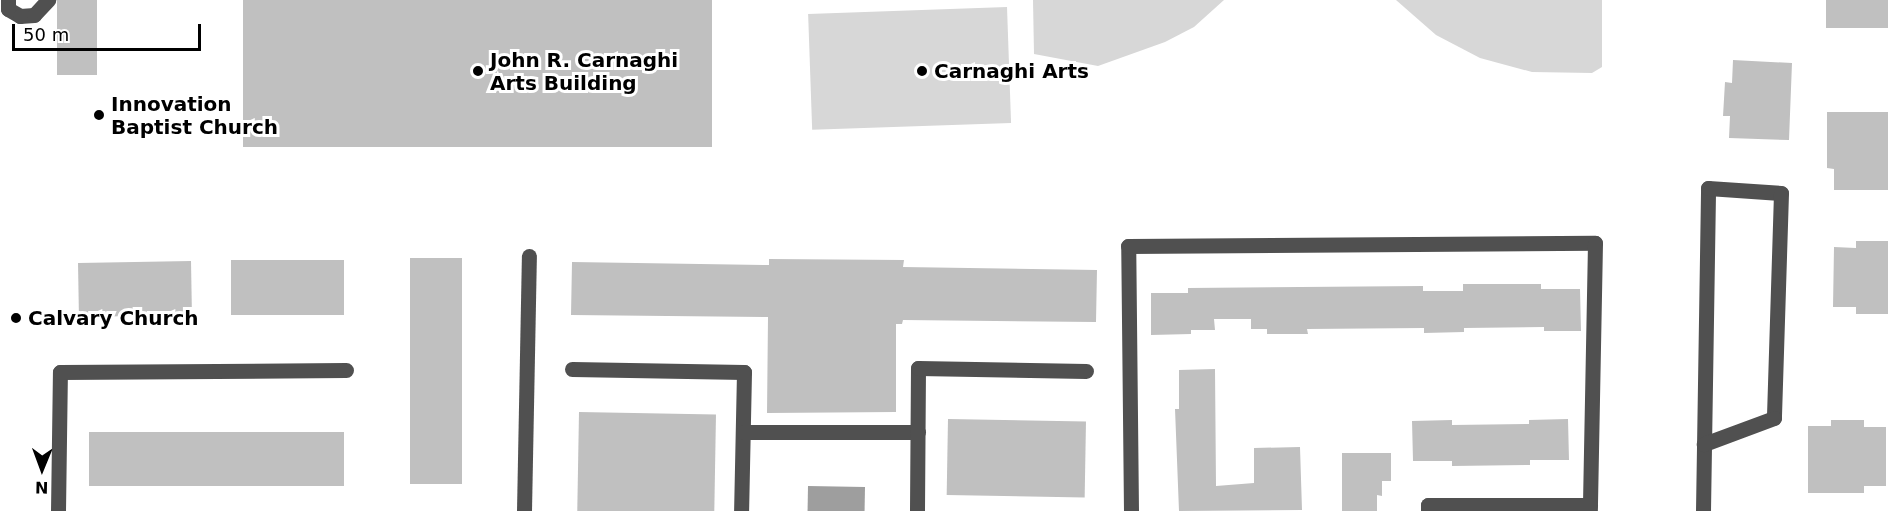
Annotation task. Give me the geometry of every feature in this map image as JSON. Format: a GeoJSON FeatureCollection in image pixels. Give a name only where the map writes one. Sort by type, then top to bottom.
{"type":"FeatureCollection","features":[{"type":"Feature","properties":{"kind":"lane"},"geometry":{"type":"LineString","coordinates":[[8,0],[9,9],[20,16],[34,15],[48,0]]}},
{"type":"Feature","properties":{"kind":"lane"},"geometry":{"type":"LineString","coordinates":[[1703,511],[1704,444],[1708,188],[1781,193],[1774,418],[1704,444]]}},
{"type":"Feature","properties":{"kind":"lane"},"geometry":{"type":"LineString","coordinates":[[1131,511],[1128,246],[1595,243],[1590,508],[1428,505],[1428,511]]}},
{"type":"Feature","properties":{"kind":"lane"},"geometry":{"type":"LineString","coordinates":[[524,511],[529,256]]}},
{"type":"Feature","properties":{"kind":"lane"},"geometry":{"type":"LineString","coordinates":[[916,511],[918,368],[1086,371]]}},
{"type":"Feature","properties":{"kind":"lane"},"geometry":{"type":"LineString","coordinates":[[572,369],[744,372],[741,511]]}},
{"type":"Feature","properties":{"kind":"lane"},"geometry":{"type":"LineString","coordinates":[[58,511],[60,372],[346,370]]}},
{"type":"Feature","properties":{"kind":"lane"},"geometry":{"type":"LineString","coordinates":[[743,432],[918,432]]}},
{"type":"Feature","properties":{"kind":"shaded area"},"geometry":{"type":"Polygon","coordinates":[[[1033,0],[1224,0],[1194,27],[1165,42],[1098,66],[1034,54],[1033,0]]]}},
{"type":"Feature","properties":{"kind":"shaded area"},"geometry":{"type":"Polygon","coordinates":[[[1396,0],[1602,0],[1602,67],[1592,73],[1532,72],[1480,58],[1436,35],[1396,0]]]}},
{"type":"Feature","properties":{"kind":"shaded area"},"geometry":{"type":"Polygon","coordinates":[[[1007,7],[1011,123],[812,130],[808,14],[1007,7]]]}},
{"type":"Feature","properties":{"kind":"shaded area"},"geometry":{"type":"Polygon","coordinates":[[[808,486],[865,487],[865,511],[808,511],[808,486]]]}},
{"type":"Feature","properties":{"kind":"building"},"geometry":{"type":"Polygon","coordinates":[[[57,0],[97,0],[97,75],[57,75],[57,0]]]}},
{"type":"Feature","properties":{"kind":"building","name":"John R. Carnaghi Arts Building"},"geometry":{"type":"Polygon","coordinates":[[[243,0],[712,0],[712,147],[243,147],[243,0]]]}},
{"type":"Feature","properties":{"kind":"building"},"geometry":{"type":"Polygon","coordinates":[[[1826,0],[1888,0],[1888,28],[1826,28],[1826,0]]]}},
{"type":"Feature","properties":{"kind":"building"},"geometry":{"type":"Polygon","coordinates":[[[1733,60],[1792,63],[1789,140],[1729,138],[1730,116],[1723,116],[1725,82],[1732,83],[1733,60]]]}},
{"type":"Feature","properties":{"kind":"building"},"geometry":{"type":"Polygon","coordinates":[[[1827,112],[1888,112],[1888,190],[1834,190],[1834,169],[1827,168],[1827,112]]]}},
{"type":"Feature","properties":{"kind":"building"},"geometry":{"type":"Polygon","coordinates":[[[1856,241],[1888,241],[1888,314],[1856,314],[1856,307],[1833,307],[1834,247],[1856,248],[1856,241]]]}},
{"type":"Feature","properties":{"kind":"building"},"geometry":{"type":"Polygon","coordinates":[[[410,258],[462,258],[462,484],[410,484],[410,258]]]}},
{"type":"Feature","properties":{"kind":"building"},"geometry":{"type":"Polygon","coordinates":[[[769,259],[904,260],[903,267],[1097,270],[1096,322],[903,320],[902,324],[896,324],[896,412],[767,413],[768,317],[571,315],[572,262],[769,265],[769,259]]]}},
{"type":"Feature","properties":{"kind":"building"},"geometry":{"type":"Polygon","coordinates":[[[231,260],[344,260],[344,315],[231,315],[231,260]]]}},
{"type":"Feature","properties":{"kind":"building"},"geometry":{"type":"Polygon","coordinates":[[[191,261],[192,315],[79,317],[78,263],[191,261]]]}},
{"type":"Feature","properties":{"kind":"building"},"geometry":{"type":"Polygon","coordinates":[[[1463,284],[1541,284],[1541,289],[1580,289],[1581,331],[1544,331],[1544,327],[1464,328],[1464,332],[1424,333],[1424,328],[1307,329],[1308,334],[1267,334],[1267,329],[1251,329],[1251,319],[1214,319],[1215,330],[1191,330],[1191,334],[1151,335],[1151,293],[1188,293],[1188,288],[1423,286],[1423,291],[1463,291],[1463,284]]]}},
{"type":"Feature","properties":{"kind":"building"},"geometry":{"type":"Polygon","coordinates":[[[1215,369],[1216,486],[1254,483],[1254,448],[1300,447],[1302,510],[1179,511],[1175,409],[1179,409],[1179,370],[1215,369]]]}},
{"type":"Feature","properties":{"kind":"building"},"geometry":{"type":"Polygon","coordinates":[[[579,412],[716,414],[714,511],[577,511],[579,412]]]}},
{"type":"Feature","properties":{"kind":"building"},"geometry":{"type":"Polygon","coordinates":[[[948,419],[1086,421],[1085,497],[947,495],[948,419]]]}},
{"type":"Feature","properties":{"kind":"building"},"geometry":{"type":"Polygon","coordinates":[[[1568,419],[1569,460],[1530,460],[1530,465],[1452,466],[1452,461],[1413,461],[1412,421],[1452,420],[1452,425],[1529,424],[1529,420],[1568,419]]]}},
{"type":"Feature","properties":{"kind":"building"},"geometry":{"type":"Polygon","coordinates":[[[1831,420],[1864,420],[1864,427],[1886,427],[1886,486],[1864,486],[1864,493],[1808,493],[1808,426],[1831,426],[1831,420]]]}},
{"type":"Feature","properties":{"kind":"building"},"geometry":{"type":"Polygon","coordinates":[[[89,432],[344,432],[344,486],[89,486],[89,432]]]}},
{"type":"Feature","properties":{"kind":"building"},"geometry":{"type":"Polygon","coordinates":[[[1342,453],[1391,453],[1391,481],[1382,481],[1382,496],[1377,495],[1377,511],[1342,511],[1342,453]]]}},
{"type":"Feature","properties":{"kind":"place","name":"John R. Carnaghi Arts Building"},"geometry":{"type":"Point","coordinates":[478,71]}},
{"type":"Feature","properties":{"kind":"place","name":"Carnaghi Arts"},"geometry":{"type":"Point","coordinates":[922,71]}},
{"type":"Feature","properties":{"kind":"place","name":"Innovation Baptist Church"},"geometry":{"type":"Point","coordinates":[99,115]}},
{"type":"Feature","properties":{"kind":"place","name":"Calvary Church"},"geometry":{"type":"Point","coordinates":[16,318]}}]}
